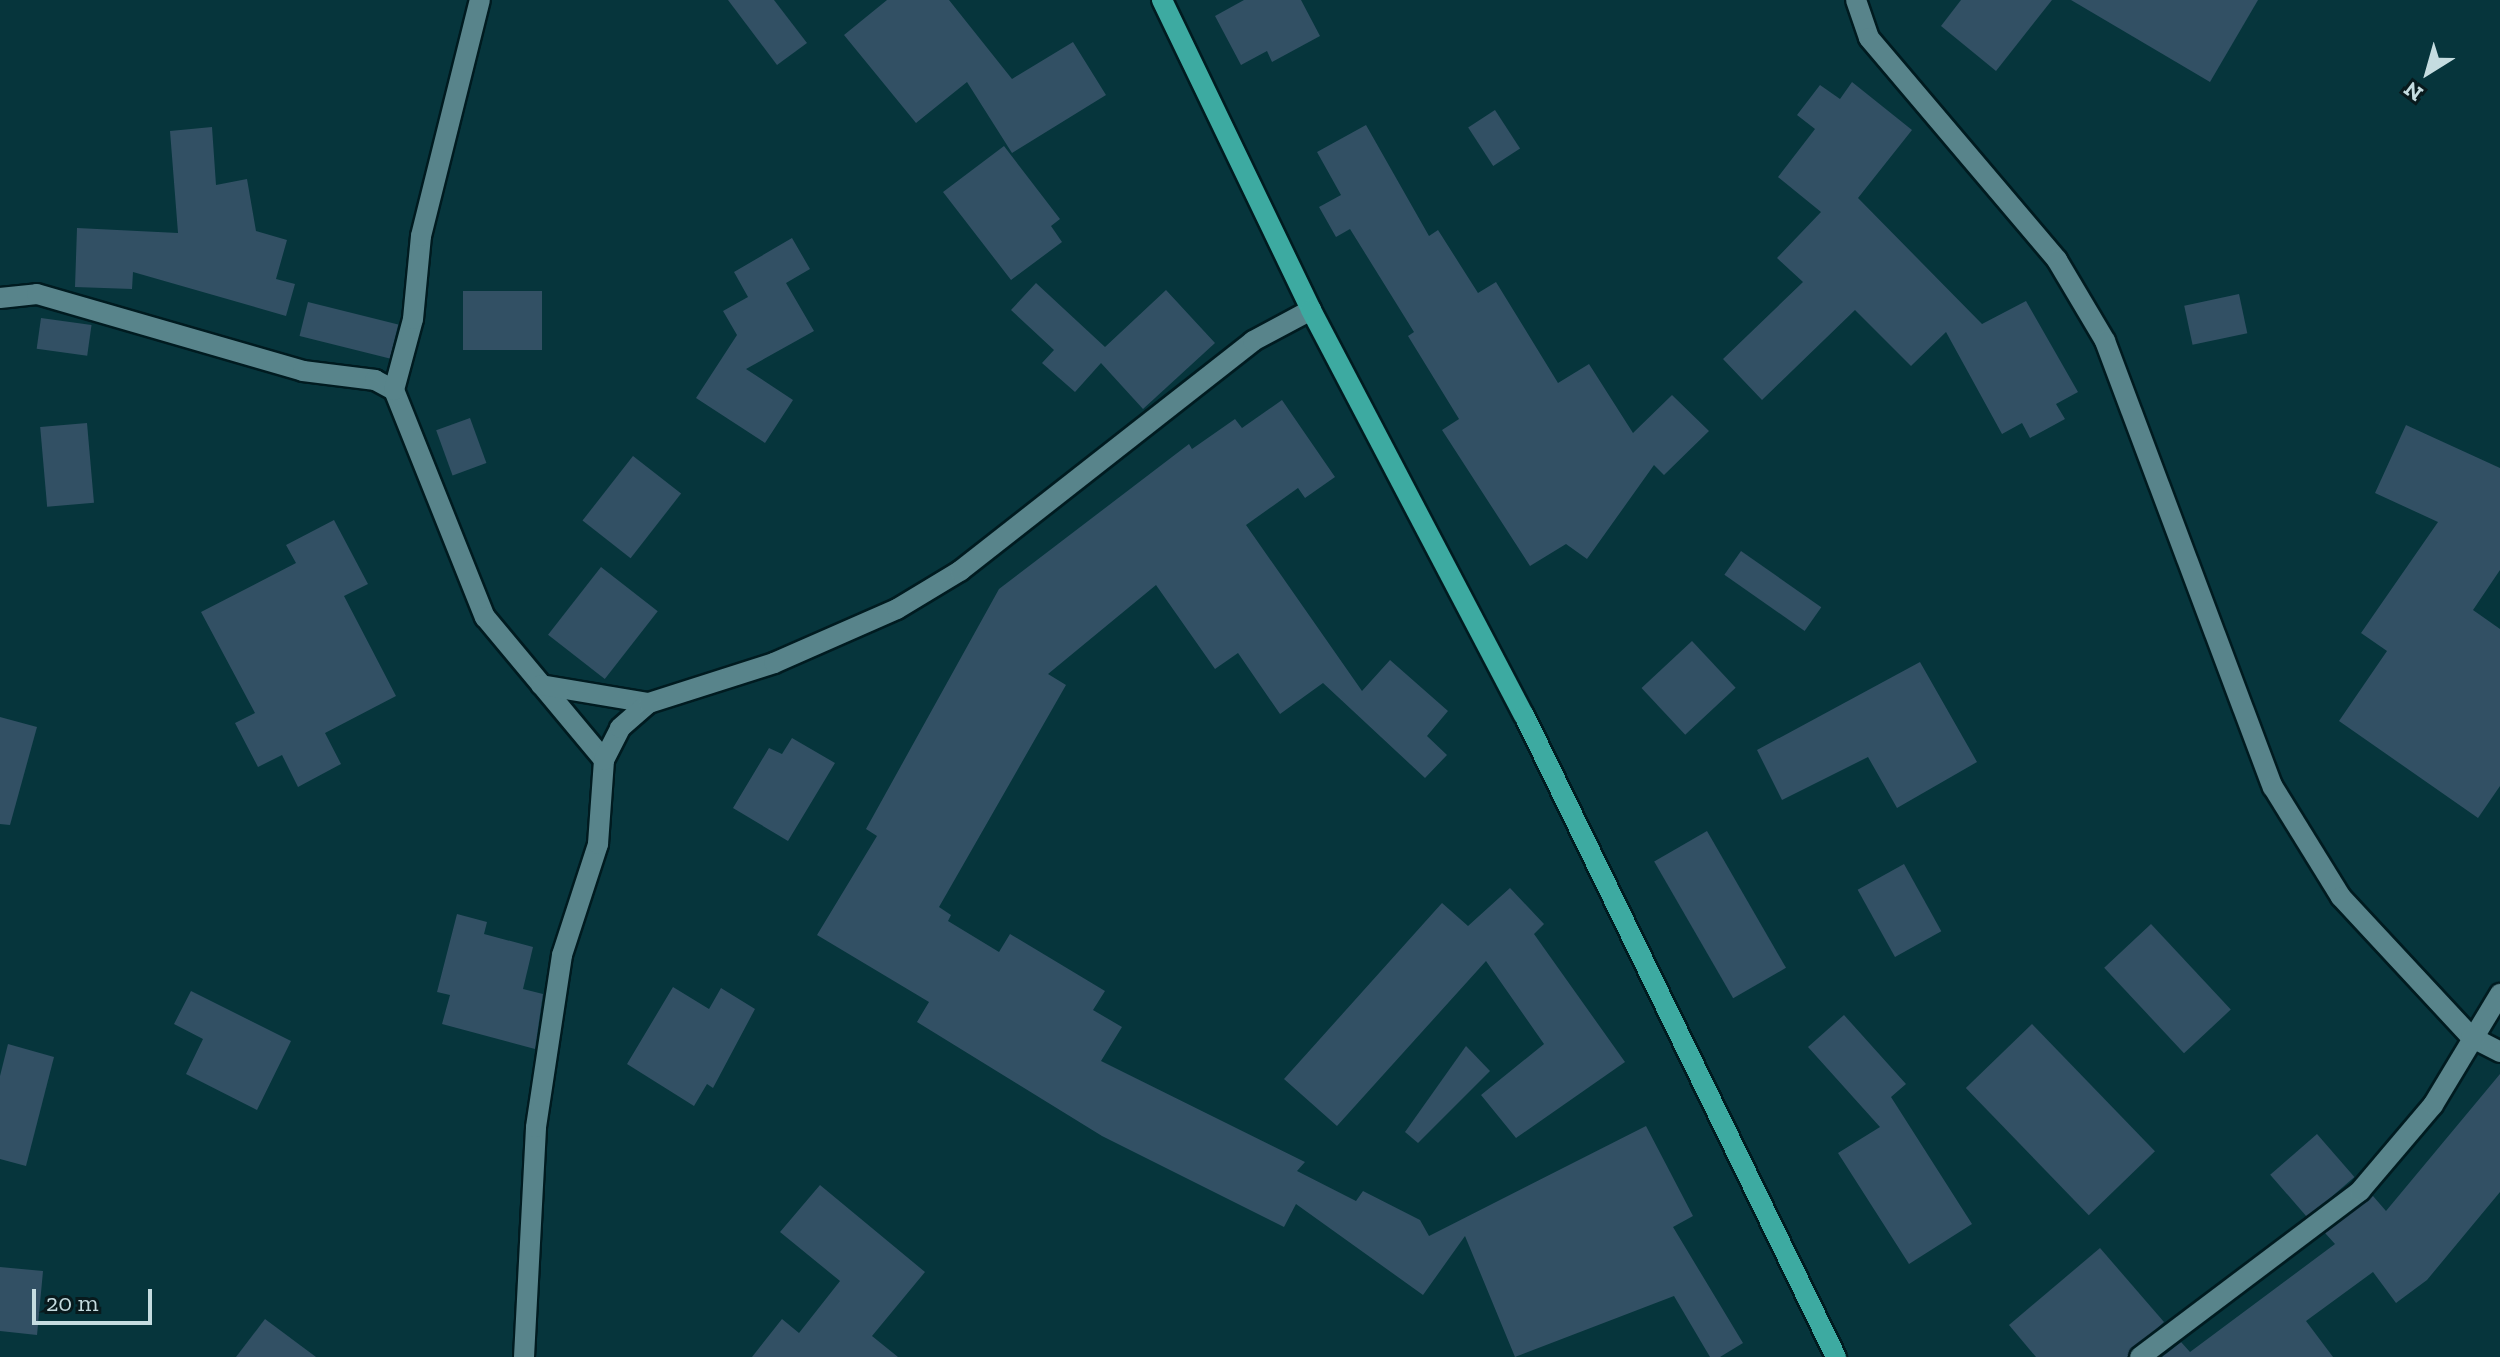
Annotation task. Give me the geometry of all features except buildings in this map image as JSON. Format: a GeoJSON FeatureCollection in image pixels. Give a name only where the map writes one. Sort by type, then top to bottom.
{"type":"FeatureCollection","features":[{"type":"Feature","properties":{"kind":"main road"},"geometry":{"type":"LineString","coordinates":[[1162,0],[1311,310],[1524,715],[1836,1357]]}},
{"type":"Feature","properties":{"kind":"street"},"geometry":{"type":"LineString","coordinates":[[480,0],[421,236],[413,319],[394,390],[470,589],[506,650],[541,685],[604,760]]}},
{"type":"Feature","properties":{"kind":"street"},"geometry":{"type":"LineString","coordinates":[[1856,0],[1869,38],[2057,260],[2105,341],[2273,787],[2341,897],[2471,1037],[2500,1052]]}},
{"type":"Feature","properties":{"kind":"street"},"geometry":{"type":"LineString","coordinates":[[0,298],[37,294],[303,371],[375,380],[394,390]]}},
{"type":"Feature","properties":{"kind":"street"},"geometry":{"type":"LineString","coordinates":[[524,1357],[536,1127],[562,955],[598,844],[604,760],[620,728],[649,703],[774,663],[897,609],[960,571],[1253,341],[1311,310]]}},
{"type":"Feature","properties":{"kind":"street"},"geometry":{"type":"LineString","coordinates":[[541,685],[649,703]]}},
{"type":"Feature","properties":{"kind":"street"},"geometry":{"type":"LineString","coordinates":[[2140,1357],[2360,1191],[2433,1105],[2471,1037],[2500,994]]}}]}
